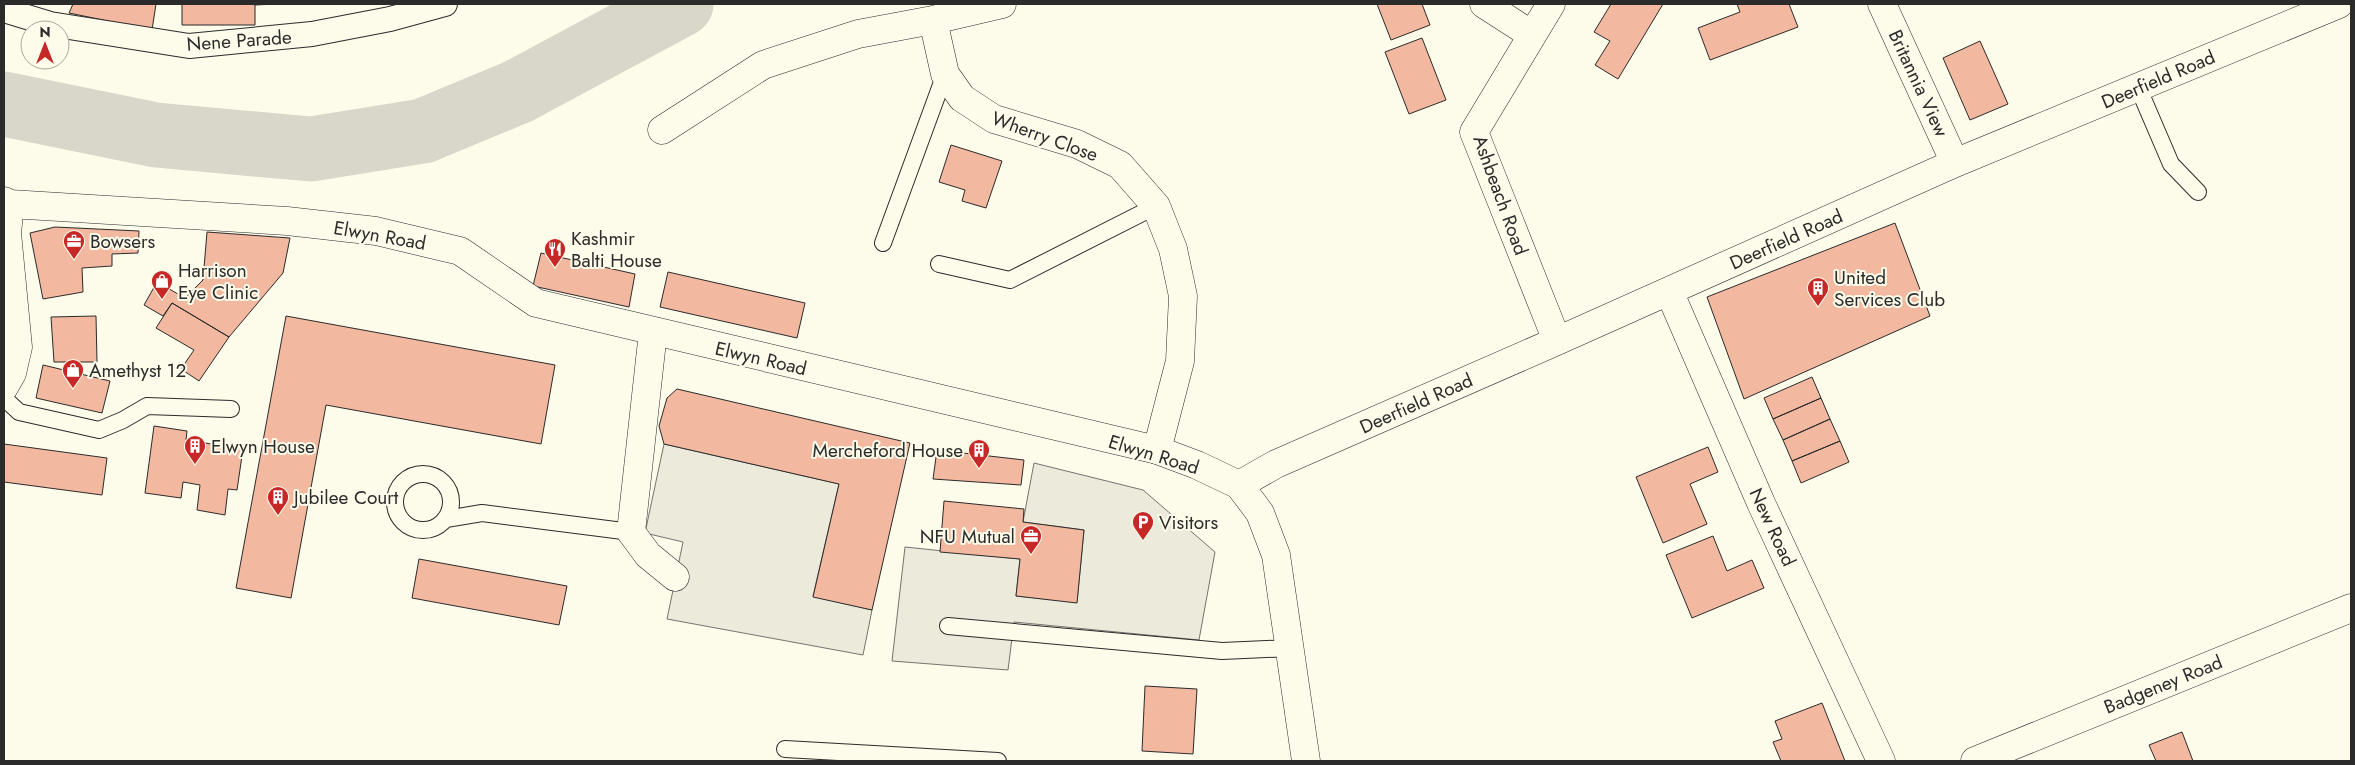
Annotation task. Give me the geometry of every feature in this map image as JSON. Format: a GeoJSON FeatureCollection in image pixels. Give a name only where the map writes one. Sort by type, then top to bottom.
{"type":"FeatureCollection","features":[{"type":"Feature","properties":{"kind":"street","name":"Nene Parade"},"geometry":{"type":"LineString","coordinates":[[4,10],[50,24],[189,46],[312,34],[390,19],[444,4]]}},
{"type":"Feature","properties":{"kind":"street"},"geometry":{"type":"LineString","coordinates":[[662,130],[763,65],[858,34],[933,20],[1002,4]]}},
{"type":"Feature","properties":{"kind":"street"},"geometry":{"type":"LineString","coordinates":[[1484,4],[1532,35]]}},
{"type":"Feature","properties":{"kind":"street","name":"Ashbeach Road"},"geometry":{"type":"LineString","coordinates":[[1551,4],[1474,132],[1557,342]]}},
{"type":"Feature","properties":{"kind":"street","name":"Britannia View"},"geometry":{"type":"LineString","coordinates":[[1882,4],[1955,163]]}},
{"type":"Feature","properties":{"kind":"street","name":"Deerfield Road"},"geometry":{"type":"LineString","coordinates":[[1239,485],[1276,464],[1557,342],[1955,163],[2339,4]]}},
{"type":"Feature","properties":{"kind":"street","name":"Wherry Close"},"geometry":{"type":"LineString","coordinates":[[933,20],[945,74],[962,98],[994,119],[1077,144],[1120,165],[1156,206],[1173,249],[1183,296],[1180,361],[1157,450]]}},
{"type":"Feature","properties":{"kind":"street"},"geometry":{"type":"LineString","coordinates":[[4,388],[12,373],[18,347],[7,233],[7,202]]}},
{"type":"Feature","properties":{"kind":"street","name":"Elwyn Road"},"geometry":{"type":"LineString","coordinates":[[7,202],[287,221],[376,231],[460,251],[536,303],[1157,450],[1197,465],[1239,485],[1260,513],[1276,555],[1306,761]]}},
{"type":"Feature","properties":{"kind":"street","name":"New Road"},"geometry":{"type":"LineString","coordinates":[[1669,291],[1761,502],[1881,761]]}},
{"type":"Feature","properties":{"kind":"street"},"geometry":{"type":"LineString","coordinates":[[654,332],[631,532],[648,555],[675,577]]}},
{"type":"Feature","properties":{"kind":"street","name":"Badgeney Road"},"geometry":{"type":"LineString","coordinates":[[1975,761],[2351,608]]}},
{"type":"Feature","properties":{"kind":"lane"},"geometry":{"type":"LineString","coordinates":[[883,243],[945,74]]}},
{"type":"Feature","properties":{"kind":"lane"},"geometry":{"type":"LineString","coordinates":[[2138,87],[2171,164],[2198,192]]}},
{"type":"Feature","properties":{"kind":"lane"},"geometry":{"type":"LineString","coordinates":[[939,264],[1010,280],[1156,206]]}},
{"type":"Feature","properties":{"kind":"lane"},"geometry":{"type":"LineString","coordinates":[[4,398],[19,412],[99,430],[123,420],[147,406],[231,409]]}},
{"type":"Feature","properties":{"kind":"lane"},"geometry":{"type":"LineString","coordinates":[[446,519],[482,513],[631,532]]}},
{"type":"Feature","properties":{"kind":"lane"},"geometry":{"type":"LineString","coordinates":[[948,626],[1222,651],[1290,648]]}},
{"type":"Feature","properties":{"kind":"lane"},"geometry":{"type":"LineString","coordinates":[[785,749],[998,761]]}},
{"type":"Feature","properties":{"kind":"shaded area"},"geometry":{"type":"Polygon","coordinates":[[[664,444],[839,484],[813,596],[872,610],[863,655],[667,619],[683,542],[645,533],[664,444]]]}},
{"type":"Feature","properties":{"kind":"shaded area","name":"Visitors"},"geometry":{"type":"Polygon","coordinates":[[[1034,463],[1143,490],[1215,552],[1199,640],[1014,622],[1008,670],[892,661],[905,547],[1020,559],[1016,596],[1077,602],[1084,530],[1023,522],[1034,463]]]}},
{"type":"Feature","properties":{"kind":"building"},"geometry":{"type":"Polygon","coordinates":[[[73,4],[156,4],[152,30],[69,13],[73,4]]]}},
{"type":"Feature","properties":{"kind":"building"},"geometry":{"type":"Polygon","coordinates":[[[182,4],[277,4],[255,5],[255,25],[182,25],[182,4]]]}},
{"type":"Feature","properties":{"kind":"building"},"geometry":{"type":"Polygon","coordinates":[[[1377,4],[1422,4],[1430,25],[1391,40],[1377,4]]]}},
{"type":"Feature","properties":{"kind":"building"},"geometry":{"type":"Polygon","coordinates":[[[1611,4],[1663,4],[1618,79],[1595,65],[1610,41],[1594,32],[1611,4]]]}},
{"type":"Feature","properties":{"kind":"building"},"geometry":{"type":"Polygon","coordinates":[[[1737,4],[1789,4],[1798,27],[1710,60],[1698,28],[1740,12],[1737,4]]]}},
{"type":"Feature","properties":{"kind":"building"},"geometry":{"type":"Polygon","coordinates":[[[1422,38],[1446,100],[1409,114],[1385,52],[1422,38]]]}},
{"type":"Feature","properties":{"kind":"building"},"geometry":{"type":"Polygon","coordinates":[[[1980,41],[2008,104],[1970,120],[1943,58],[1980,41]]]}},
{"type":"Feature","properties":{"kind":"building"},"geometry":{"type":"Polygon","coordinates":[[[951,145],[1002,161],[986,208],[962,201],[965,190],[939,182],[951,145]]]}},
{"type":"Feature","properties":{"kind":"building","name":"United Services Club"},"geometry":{"type":"Polygon","coordinates":[[[1895,223],[1930,316],[1744,399],[1707,297],[1895,223]]]}},
{"type":"Feature","properties":{"kind":"building","name":"Bowsers"},"geometry":{"type":"Polygon","coordinates":[[[55,227],[139,231],[138,253],[112,254],[112,266],[82,268],[83,292],[43,299],[30,233],[55,227]]]}},
{"type":"Feature","properties":{"kind":"building"},"geometry":{"type":"Polygon","coordinates":[[[207,232],[290,238],[283,273],[229,337],[172,303],[163,316],[144,305],[157,282],[185,298],[203,280],[207,232]]]}},
{"type":"Feature","properties":{"kind":"building"},"geometry":{"type":"Polygon","coordinates":[[[541,253],[635,274],[629,307],[533,286],[541,253]]]}},
{"type":"Feature","properties":{"kind":"building"},"geometry":{"type":"Polygon","coordinates":[[[668,272],[805,303],[797,338],[660,307],[668,272]]]}},
{"type":"Feature","properties":{"kind":"building"},"geometry":{"type":"Polygon","coordinates":[[[172,303],[229,337],[199,381],[181,369],[194,350],[156,328],[172,303]]]}},
{"type":"Feature","properties":{"kind":"building"},"geometry":{"type":"Polygon","coordinates":[[[96,316],[97,362],[54,362],[51,317],[96,316]]]}},
{"type":"Feature","properties":{"kind":"building","name":"Jubilee Court"},"geometry":{"type":"Polygon","coordinates":[[[286,316],[555,365],[541,444],[326,405],[291,598],[236,588],[286,316]]]}},
{"type":"Feature","properties":{"kind":"building","name":"Amethyst 12"},"geometry":{"type":"Polygon","coordinates":[[[43,365],[110,381],[102,413],[36,398],[43,365]]]}},
{"type":"Feature","properties":{"kind":"building"},"geometry":{"type":"Polygon","coordinates":[[[1812,377],[1821,398],[1773,419],[1764,398],[1812,377]]]}},
{"type":"Feature","properties":{"kind":"building"},"geometry":{"type":"Polygon","coordinates":[[[677,389],[910,443],[872,610],[813,597],[839,484],[664,444],[659,426],[667,398],[677,389]]]}},
{"type":"Feature","properties":{"kind":"building"},"geometry":{"type":"Polygon","coordinates":[[[1821,398],[1830,419],[1783,440],[1773,419],[1821,398]]]}},
{"type":"Feature","properties":{"kind":"building"},"geometry":{"type":"Polygon","coordinates":[[[1830,419],[1840,441],[1792,461],[1783,440],[1830,419]]]}},
{"type":"Feature","properties":{"kind":"building","name":"Elwyn House"},"geometry":{"type":"Polygon","coordinates":[[[154,426],[187,431],[186,440],[243,449],[237,490],[228,489],[225,515],[197,510],[200,485],[183,482],[181,498],[145,493],[154,426]]]}},
{"type":"Feature","properties":{"kind":"building"},"geometry":{"type":"Polygon","coordinates":[[[1840,441],[1849,462],[1801,483],[1792,461],[1840,441]]]}},
{"type":"Feature","properties":{"kind":"building"},"geometry":{"type":"Polygon","coordinates":[[[4,444],[107,458],[102,495],[4,482],[4,444]]]}},
{"type":"Feature","properties":{"kind":"building"},"geometry":{"type":"Polygon","coordinates":[[[1708,447],[1718,472],[1690,484],[1707,524],[1663,543],[1636,477],[1708,447]]]}},
{"type":"Feature","properties":{"kind":"building","name":"Mercheford House"},"geometry":{"type":"Polygon","coordinates":[[[937,450],[1024,460],[1021,485],[933,479],[937,450]]]}},
{"type":"Feature","properties":{"kind":"building","name":"NFU Mutual"},"geometry":{"type":"Polygon","coordinates":[[[944,501],[1024,509],[1023,522],[1084,530],[1077,603],[1016,596],[1020,559],[940,552],[944,501]]]}},
{"type":"Feature","properties":{"kind":"building"},"geometry":{"type":"Polygon","coordinates":[[[1713,536],[1727,571],[1752,560],[1764,588],[1692,618],[1666,555],[1713,536]]]}},
{"type":"Feature","properties":{"kind":"building"},"geometry":{"type":"Polygon","coordinates":[[[419,559],[567,586],[559,625],[412,598],[419,559]]]}},
{"type":"Feature","properties":{"kind":"building"},"geometry":{"type":"Polygon","coordinates":[[[1145,686],[1197,689],[1193,754],[1142,751],[1145,686]]]}},
{"type":"Feature","properties":{"kind":"building"},"geometry":{"type":"Polygon","coordinates":[[[1822,703],[1845,761],[1781,761],[1773,742],[1782,739],[1775,721],[1822,703]]]}},
{"type":"Feature","properties":{"kind":"building"},"geometry":{"type":"Polygon","coordinates":[[[2182,732],[2193,761],[2156,761],[2149,745],[2182,732]]]}},
{"type":"Feature","properties":{"kind":"waterway"},"geometry":{"type":"LineString","coordinates":[[4,104],[156,135],[311,149],[423,131],[517,92],[681,4]]}},
{"type":"Feature","properties":{"kind":"place","name":"Bowsers"},"geometry":{"type":"Point","coordinates":[74,260]}},
{"type":"Feature","properties":{"kind":"place","name":"Kashmir Balti House"},"geometry":{"type":"Point","coordinates":[555,268]}},
{"type":"Feature","properties":{"kind":"place","name":"Harrison Eye Clinic"},"geometry":{"type":"Point","coordinates":[162,300]}},
{"type":"Feature","properties":{"kind":"place","name":"United Services Club"},"geometry":{"type":"Point","coordinates":[1818,307]}},
{"type":"Feature","properties":{"kind":"place","name":"Amethyst 12"},"geometry":{"type":"Point","coordinates":[73,389]}},
{"type":"Feature","properties":{"kind":"place","name":"Elwyn House"},"geometry":{"type":"Point","coordinates":[195,465]}},
{"type":"Feature","properties":{"kind":"place","name":"Mercheford House"},"geometry":{"type":"Point","coordinates":[979,469]}},
{"type":"Feature","properties":{"kind":"place","name":"Jubilee Court"},"geometry":{"type":"Point","coordinates":[278,516]}},
{"type":"Feature","properties":{"kind":"place","name":"Visitors"},"geometry":{"type":"Point","coordinates":[1143,541]}},
{"type":"Feature","properties":{"kind":"place","name":"NFU Mutual"},"geometry":{"type":"Point","coordinates":[1031,555]}}]}
